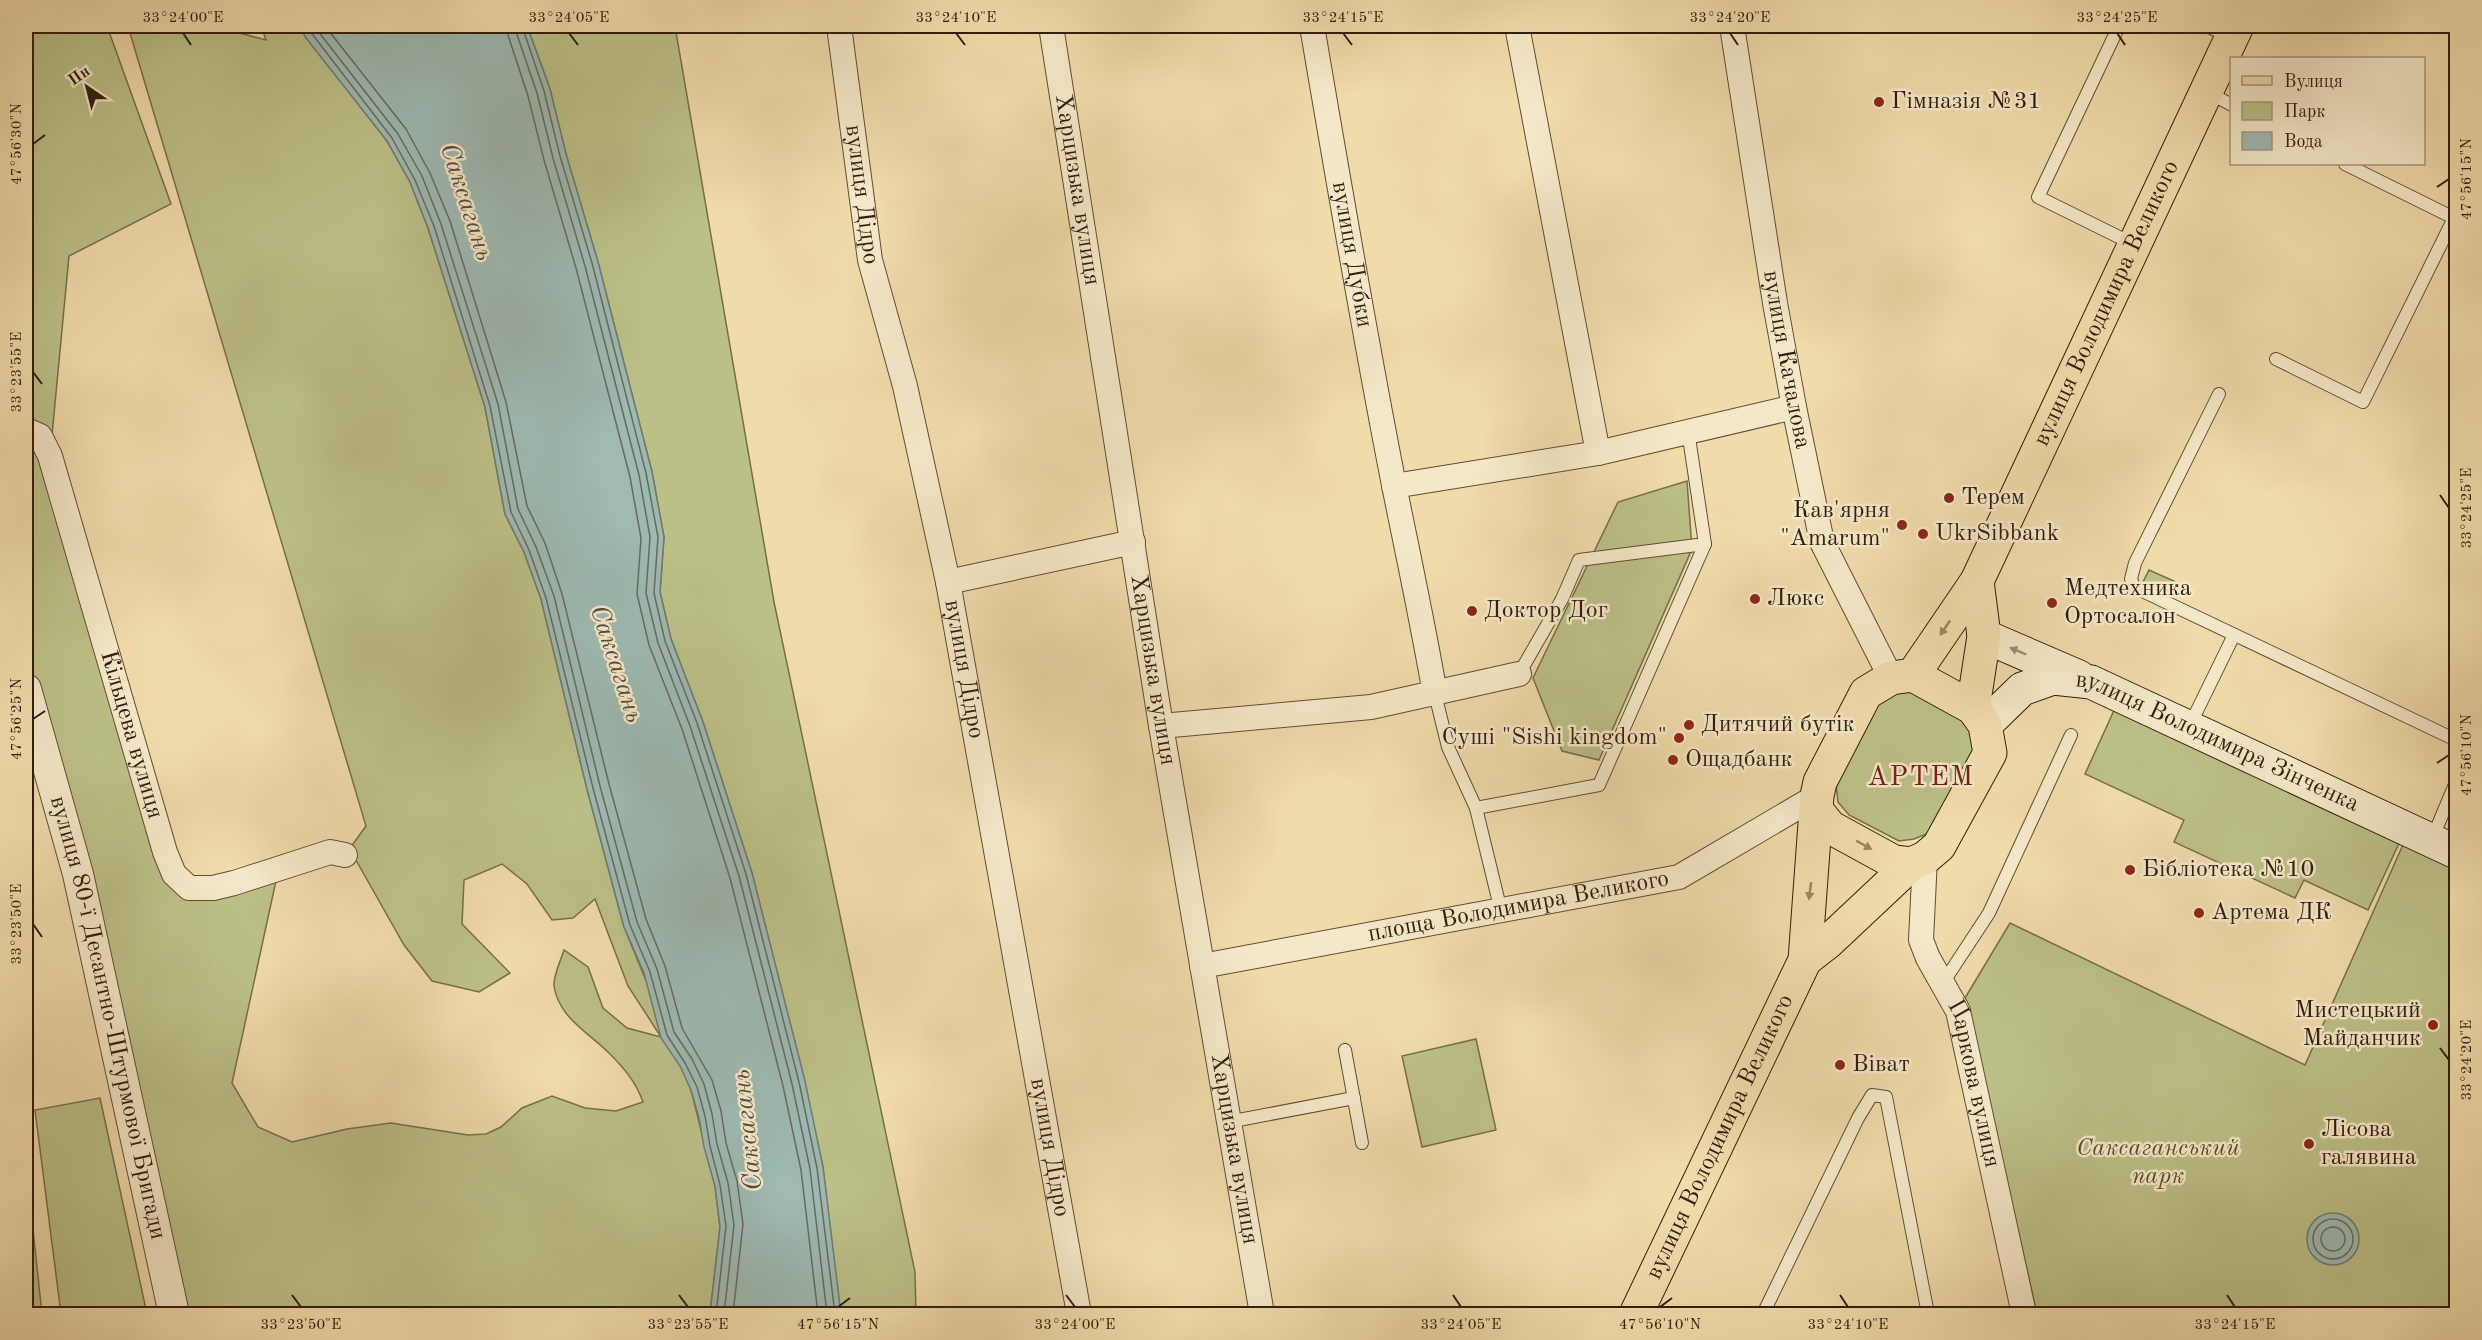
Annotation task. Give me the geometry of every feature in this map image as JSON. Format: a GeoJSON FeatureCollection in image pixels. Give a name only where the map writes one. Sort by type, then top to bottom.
{"type":"FeatureCollection","features":[{"type":"Feature","properties":{"kind":"main road","name":"вулиця Володимира Великого"},"geometry":{"type":"LineString","coordinates":[[1977,581],[2136,245],[2219,98],[2225,29]]}},
{"type":"Feature","properties":{"kind":"main road"},"geometry":{"type":"LineString","coordinates":[[1805,960],[1918,861],[1939,846],[1990,753],[1979,716],[1984,636],[1977,581]]}},
{"type":"Feature","properties":{"kind":"main road"},"geometry":{"type":"LineString","coordinates":[[1805,960],[1820,782],[1866,693],[1902,677],[1977,581]]}},
{"type":"Feature","properties":{"kind":"main road"},"geometry":{"type":"LineString","coordinates":[[1984,636],[2091,682]]}},
{"type":"Feature","properties":{"kind":"main road"},"geometry":{"type":"LineString","coordinates":[[1902,677],[1979,716]]}},
{"type":"Feature","properties":{"kind":"main road","name":"вулиця Володимира Зінченка"},"geometry":{"type":"LineString","coordinates":[[1979,716],[2022,689],[2053,678],[2091,682],[2444,846]]}},
{"type":"Feature","properties":{"kind":"main road"},"geometry":{"type":"LineString","coordinates":[[1817,804],[1830,827],[1894,862],[1918,861]]}},
{"type":"Feature","properties":{"kind":"main road","name":"вулиця Володимира Великого"},"geometry":{"type":"LineString","coordinates":[[1636,1314],[1805,960]]}},
{"type":"Feature","properties":{"kind":"street","name":"вулиця Дідро"},"geometry":{"type":"LineString","coordinates":[[839,26],[870,260],[905,387],[948,582],[1079,1314]]}},
{"type":"Feature","properties":{"kind":"street","name":"Харцизька вулиця"},"geometry":{"type":"LineString","coordinates":[[1051,26],[1161,726],[1262,1314]]}},
{"type":"Feature","properties":{"kind":"street","name":"вулиця Дубки"},"geometry":{"type":"LineString","coordinates":[[1312,26],[1349,247],[1394,486],[1420,605],[1435,694]]}},
{"type":"Feature","properties":{"kind":"street"},"geometry":{"type":"LineString","coordinates":[[1517,26],[1598,453]]}},
{"type":"Feature","properties":{"kind":"street","name":"вулиця Качалова"},"geometry":{"type":"LineString","coordinates":[[1732,26],[1794,406],[1822,542],[1902,677]]}},
{"type":"Feature","properties":{"kind":"street"},"geometry":{"type":"LineString","coordinates":[[1394,486],[1598,453],[1794,406]]}},
{"type":"Feature","properties":{"kind":"street","name":"Кільцева вулиця"},"geometry":{"type":"LineString","coordinates":[[26,430],[40,436],[50,456],[165,852],[174,874],[189,888],[213,888],[330,852],[345,855]]}},
{"type":"Feature","properties":{"kind":"street"},"geometry":{"type":"LineString","coordinates":[[948,582],[1133,542]]}},
{"type":"Feature","properties":{"kind":"street"},"geometry":{"type":"LineString","coordinates":[[1161,726],[1371,707],[1519,674]]}},
{"type":"Feature","properties":{"kind":"street","name":"вулиця 80-ї Десантно-Штурмової Бригади"},"geometry":{"type":"LineString","coordinates":[[26,689],[78,874],[174,1314]]}},
{"type":"Feature","properties":{"kind":"street","name":"площа Володимира Великого"},"geometry":{"type":"LineString","coordinates":[[1202,966],[1680,877],[1817,804]]}},
{"type":"Feature","properties":{"kind":"street","name":"Паркова вулиця"},"geometry":{"type":"LineString","coordinates":[[1918,861],[1921,940],[1928,958],[1958,1011],[2024,1314]]}},
{"type":"Feature","properties":{"kind":"lane"},"geometry":{"type":"LineString","coordinates":[[2119,26],[2038,197],[2136,245]]}},
{"type":"Feature","properties":{"kind":"lane"},"geometry":{"type":"LineString","coordinates":[[2276,359],[2363,402],[2455,216],[2347,165]]}},
{"type":"Feature","properties":{"kind":"lane"},"geometry":{"type":"LineString","coordinates":[[2219,394],[2135,563],[2131,579],[2134,587],[2457,740]]}},
{"type":"Feature","properties":{"kind":"lane"},"geometry":{"type":"LineString","coordinates":[[1476,808],[1599,785],[1704,544],[1688,431]]}},
{"type":"Feature","properties":{"kind":"lane"},"geometry":{"type":"LineString","coordinates":[[1519,674],[1562,599],[1579,560],[1704,544]]}},
{"type":"Feature","properties":{"kind":"lane"},"geometry":{"type":"LineString","coordinates":[[2188,728],[2235,634]]}},
{"type":"Feature","properties":{"kind":"lane"},"geometry":{"type":"LineString","coordinates":[[1435,694],[1448,747],[1476,808],[1501,910]]}},
{"type":"Feature","properties":{"kind":"lane"},"geometry":{"type":"LineString","coordinates":[[1943,983],[1989,913],[2071,735]]}},
{"type":"Feature","properties":{"kind":"lane"},"geometry":{"type":"LineString","coordinates":[[2444,846],[2457,783]]}},
{"type":"Feature","properties":{"kind":"lane"},"geometry":{"type":"LineString","coordinates":[[1345,1050],[1362,1143]]}},
{"type":"Feature","properties":{"kind":"lane"},"geometry":{"type":"LineString","coordinates":[[1762,1314],[1858,1118],[1872,1095],[1886,1097],[1928,1314]]}},
{"type":"Feature","properties":{"kind":"lane"},"geometry":{"type":"LineString","coordinates":[[1228,1122],[1354,1098]]}},
{"type":"Feature","properties":{"kind":"green space"},"geometry":{"type":"Polygon","coordinates":[[[26,26],[107,26],[171,204],[69,256],[50,456],[189,888],[279,867],[232,1083],[258,1127],[292,1142],[347,1129],[391,1123],[468,1135],[486,1134],[501,1127],[522,1108],[552,1096],[585,1108],[616,1111],[643,1102],[625,1070],[568,1016],[562,1007],[554,982],[564,950],[588,967],[603,1008],[627,1028],[661,1037],[628,986],[595,899],[573,918],[552,920],[527,884],[502,864],[464,880],[462,924],[510,973],[479,992],[432,981],[404,945],[357,862],[345,855],[366,826],[130,33],[228,30],[266,40],[261,26],[299,26],[387,141],[410,182],[428,228],[485,407],[505,514],[524,552],[541,599],[587,789],[624,927],[691,1090],[715,1186],[720,1227],[710,1314],[174,1314],[26,689],[26,26]]]}},
{"type":"Feature","properties":{"kind":"green space"},"geometry":{"type":"Polygon","coordinates":[[[527,26],[675,26],[774,602],[915,1272],[916,1314],[840,1314],[823,1167],[801,1067],[752,873],[703,722],[671,639],[660,592],[664,537],[652,472],[598,262],[566,154],[550,89],[527,26]]]}},
{"type":"Feature","properties":{"kind":"green space"},"geometry":{"type":"Polygon","coordinates":[[[1687,481],[1692,549],[1599,760],[1562,751],[1533,678],[1618,502],[1687,481]]]}},
{"type":"Feature","properties":{"kind":"green space"},"geometry":{"type":"Polygon","coordinates":[[[2149,570],[2174,581],[2168,593],[2143,582],[2149,570]]]}},
{"type":"Feature","properties":{"kind":"green space"},"geometry":{"type":"Polygon","coordinates":[[[1909,691],[1965,720],[1974,736],[1974,749],[1929,833],[1914,839],[1899,841],[1849,815],[1838,802],[1836,784],[1876,703],[1893,692],[1909,691]]]}},
{"type":"Feature","properties":{"kind":"green space"},"geometry":{"type":"Polygon","coordinates":[[[2116,706],[2401,839],[2368,910],[2304,880],[2295,898],[2174,842],[2184,820],[2085,774],[2116,706]]]}},
{"type":"Feature","properties":{"kind":"green space","name":"Саксаганський парк"},"geometry":{"type":"Polygon","coordinates":[[[2410,829],[2456,852],[2456,1314],[2037,1314],[1965,998],[2010,923],[2305,1065],[2410,829]]]}},
{"type":"Feature","properties":{"kind":"green space"},"geometry":{"type":"Polygon","coordinates":[[[1476,1039],[1496,1130],[1422,1147],[1402,1056],[1476,1039]]]}},
{"type":"Feature","properties":{"kind":"green space"},"geometry":{"type":"Polygon","coordinates":[[[100,1098],[147,1314],[61,1314],[35,1110],[100,1098]]]}},
{"type":"Feature","properties":{"kind":"green space"},"geometry":{"type":"Polygon","coordinates":[[[26,1164],[42,1314],[26,1314],[26,1164]]]}},
{"type":"Feature","properties":{"kind":"water","name":"Саксагань"},"geometry":{"type":"Polygon","coordinates":[[[299,26],[527,26],[550,89],[566,154],[598,262],[652,472],[664,537],[660,592],[671,639],[703,722],[752,873],[805,1081],[823,1167],[841,1314],[710,1314],[720,1227],[715,1186],[699,1118],[691,1090],[680,1066],[661,1038],[644,973],[624,927],[587,789],[541,599],[524,552],[505,514],[485,407],[428,228],[410,182],[387,141],[299,26]]]}},
{"type":"Feature","properties":{"kind":"water"},"geometry":{"type":"Polygon","coordinates":[[[2333,1213],[2343,1215],[2351,1221],[2357,1229],[2359,1239],[2357,1249],[2351,1257],[2343,1263],[2333,1265],[2323,1263],[2315,1257],[2309,1249],[2307,1239],[2309,1229],[2315,1221],[2323,1215],[2333,1213]]]}},
{"type":"Feature","properties":{"kind":"place","name":"Гімназія №31"},"geometry":{"type":"Point","coordinates":[1879,102]}},
{"type":"Feature","properties":{"kind":"place","name":"Терем"},"geometry":{"type":"Point","coordinates":[1949,498]}},
{"type":"Feature","properties":{"kind":"place","name":"Кав'ярня \"Amarum\""},"geometry":{"type":"Point","coordinates":[1902,525]}},
{"type":"Feature","properties":{"kind":"place","name":"UkrSibbank"},"geometry":{"type":"Point","coordinates":[1923,534]}},
{"type":"Feature","properties":{"kind":"place","name":"Люкс"},"geometry":{"type":"Point","coordinates":[1755,599]}},
{"type":"Feature","properties":{"kind":"place","name":"Медтехника Ортосалон"},"geometry":{"type":"Point","coordinates":[2052,603]}},
{"type":"Feature","properties":{"kind":"place","name":"Доктор Дог"},"geometry":{"type":"Point","coordinates":[1472,611]}},
{"type":"Feature","properties":{"kind":"place","name":"Дитячий бутік"},"geometry":{"type":"Point","coordinates":[1689,725]}},
{"type":"Feature","properties":{"kind":"place","name":"Суші \"Sishi kingdom\""},"geometry":{"type":"Point","coordinates":[1679,738]}},
{"type":"Feature","properties":{"kind":"place","name":"Ощадбанк"},"geometry":{"type":"Point","coordinates":[1673,760]}},
{"type":"Feature","properties":{"kind":"place","name":"Бібліотека №10"},"geometry":{"type":"Point","coordinates":[2130,870]}},
{"type":"Feature","properties":{"kind":"place","name":"Артема ДК"},"geometry":{"type":"Point","coordinates":[2199,913]}},
{"type":"Feature","properties":{"kind":"place","name":"Мистецький Майданчик"},"geometry":{"type":"Point","coordinates":[2433,1025]}},
{"type":"Feature","properties":{"kind":"place","name":"Віват"},"geometry":{"type":"Point","coordinates":[1840,1065]}},
{"type":"Feature","properties":{"kind":"place","name":"Лісова галявина"},"geometry":{"type":"Point","coordinates":[2309,1144]}},
{"type":"Feature","properties":{"kind":"district","name":"АРТЕМ"},"geometry":{"type":"Point","coordinates":[1921,777]}}]}
